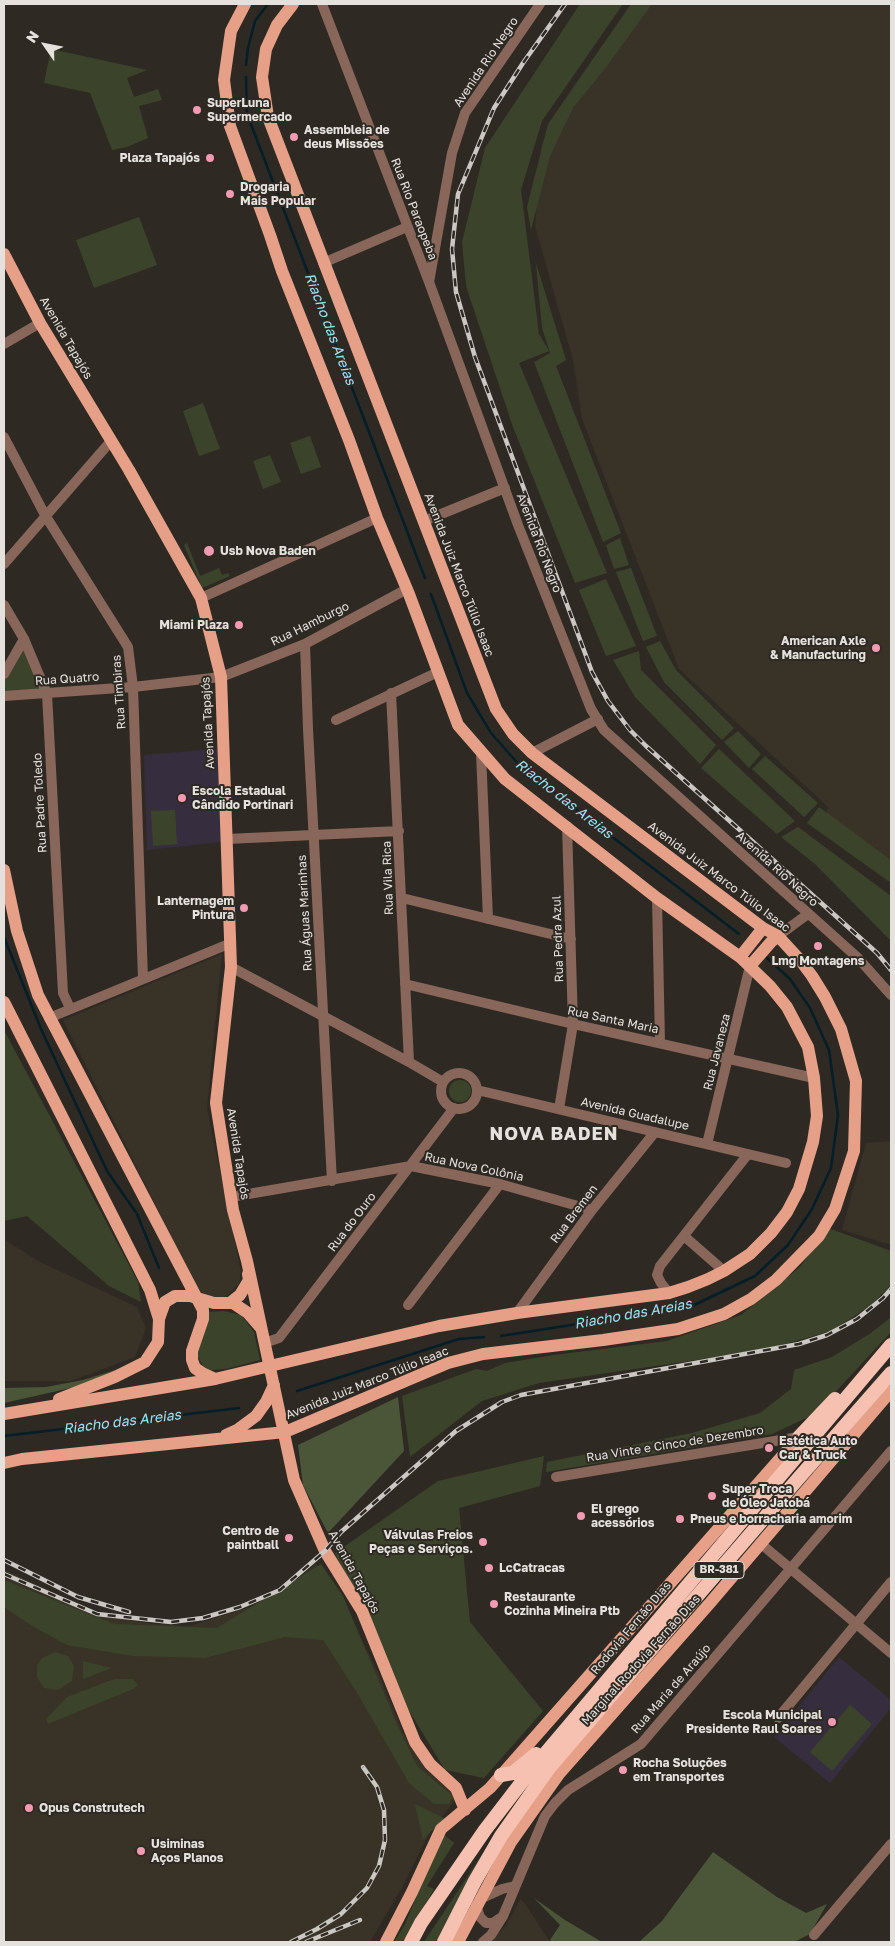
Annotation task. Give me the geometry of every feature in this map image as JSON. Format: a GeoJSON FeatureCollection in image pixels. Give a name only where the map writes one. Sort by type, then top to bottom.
{"type":"FeatureCollection","features":[{"type":"Feature","properties":{"kind":"highway"},"geometry":{"type":"LineString","coordinates":[[799,1437],[891,1341]]}},
{"type":"Feature","properties":{"kind":"highway","name":"Rodovia Fernão Dias"},"geometry":{"type":"LineString","coordinates":[[411,1942],[421,1924],[485,1830],[556,1739],[891,1345]]}},
{"type":"Feature","properties":{"kind":"highway","name":"BR-381"},"geometry":{"type":"LineString","coordinates":[[444,1942],[475,1880],[501,1836],[549,1768],[891,1373]]}},
{"type":"Feature","properties":{"kind":"highway","name":"BR-381"},"geometry":{"type":"LineString","coordinates":[[501,1775],[513,1773],[556,1739]]}},
{"type":"Feature","properties":{"kind":"main road","name":"Avenida Juiz Marco Túlio Isaac"},"geometry":{"type":"LineString","coordinates":[[4,1414],[215,1379],[439,1326],[517,1313],[669,1293],[724,1271],[750,1254],[771,1233],[787,1212],[799,1189],[813,1142],[817,1116],[814,1078],[808,1046],[787,1007],[770,986],[740,958],[657,898],[505,779],[458,725],[407,589],[377,518],[350,440],[282,271],[230,126],[224,80],[231,30],[245,4]]}},
{"type":"Feature","properties":{"kind":"main road","name":"Avenida Juiz Marco Túlio Isaac"},"geometry":{"type":"LineString","coordinates":[[4,1463],[22,1459],[285,1432],[448,1363],[483,1354],[678,1329],[724,1314],[751,1299],[770,1285],[819,1236],[835,1209],[854,1151],[856,1081],[841,1029],[825,997],[808,971],[778,936],[763,928],[532,753],[513,734],[496,709],[268,117],[262,77],[266,49],[277,25],[293,4]]}},
{"type":"Feature","properties":{"kind":"main road","name":"Avenida Tapajós"},"geometry":{"type":"LineString","coordinates":[[4,254],[40,323],[111,441],[201,598],[221,677],[232,967],[216,1103],[231,1197],[248,1262],[294,1480],[325,1551],[362,1611],[415,1742],[430,1764],[456,1788],[465,1810]]}},
{"type":"Feature","properties":{"kind":"main road"},"geometry":{"type":"LineString","coordinates":[[4,870],[17,931],[38,995],[203,1310],[203,1320],[192,1351],[192,1360],[195,1368],[215,1379]]}},
{"type":"Feature","properties":{"kind":"main road"},"geometry":{"type":"LineString","coordinates":[[740,958],[763,928]]}},
{"type":"Feature","properties":{"kind":"main road"},"geometry":{"type":"LineString","coordinates":[[750,966],[778,936]]}},
{"type":"Feature","properties":{"kind":"main road"},"geometry":{"type":"LineString","coordinates":[[4,1002],[150,1290],[159,1319]]}},
{"type":"Feature","properties":{"kind":"main road"},"geometry":{"type":"LineString","coordinates":[[230,1303],[240,1295],[249,1280],[248,1262]]}},
{"type":"Feature","properties":{"kind":"main road"},"geometry":{"type":"LineString","coordinates":[[35,1408],[115,1377],[144,1362],[158,1342],[159,1319],[165,1302],[175,1296],[190,1296],[214,1304],[230,1303],[248,1313],[264,1342]]}},
{"type":"Feature","properties":{"kind":"main road"},"geometry":{"type":"LineString","coordinates":[[217,1440],[237,1430],[256,1416],[266,1402],[273,1382]]}},
{"type":"Feature","properties":{"kind":"main road","name":"Marginal Rodovia Fernão Dias"},"geometry":{"type":"LineString","coordinates":[[458,1942],[511,1842],[559,1774],[891,1392]]}},
{"type":"Feature","properties":{"kind":"main road","name":"BR-381"},"geometry":{"type":"LineString","coordinates":[[386,1942],[441,1830],[490,1788],[799,1437]]}},
{"type":"Feature","properties":{"kind":"main road"},"geometry":{"type":"LineString","coordinates":[[456,1788],[470,1792],[490,1788]]}},
{"type":"Feature","properties":{"kind":"street","name":"Rua Rio Paraopeba"},"geometry":{"type":"LineString","coordinates":[[322,4],[429,282]]}},
{"type":"Feature","properties":{"kind":"street","name":"Avenida Rio Negro"},"geometry":{"type":"LineString","coordinates":[[540,4],[465,113],[452,153],[429,282],[505,488],[591,709],[604,730],[858,958],[891,995]]}},
{"type":"Feature","properties":{"kind":"street"},"geometry":{"type":"LineString","coordinates":[[323,262],[407,227]]}},
{"type":"Feature","properties":{"kind":"street"},"geometry":{"type":"LineString","coordinates":[[4,344],[40,323]]}},
{"type":"Feature","properties":{"kind":"street","name":"Rua Timbiras"},"geometry":{"type":"LineString","coordinates":[[4,437],[45,515],[128,647],[133,687],[143,979]]}},
{"type":"Feature","properties":{"kind":"street"},"geometry":{"type":"LineString","coordinates":[[4,564],[111,441]]}},
{"type":"Feature","properties":{"kind":"street"},"geometry":{"type":"LineString","coordinates":[[424,521],[505,488]]}},
{"type":"Feature","properties":{"kind":"street"},"geometry":{"type":"LineString","coordinates":[[201,598],[377,518]]}},
{"type":"Feature","properties":{"kind":"street","name":"Rua Hamburgo"},"geometry":{"type":"LineString","coordinates":[[221,677],[305,644],[407,589]]}},
{"type":"Feature","properties":{"kind":"street","name":"Rua Padre Toledo"},"geometry":{"type":"LineString","coordinates":[[4,605],[24,639],[47,694],[63,992],[70,1008]]}},
{"type":"Feature","properties":{"kind":"street"},"geometry":{"type":"LineString","coordinates":[[4,674],[24,639]]}},
{"type":"Feature","properties":{"kind":"street","name":"Rua Águas Marinhas"},"geometry":{"type":"LineString","coordinates":[[305,644],[332,1181]]}},
{"type":"Feature","properties":{"kind":"street"},"geometry":{"type":"LineString","coordinates":[[336,720],[438,672]]}},
{"type":"Feature","properties":{"kind":"street","name":"Rua Quatro"},"geometry":{"type":"LineString","coordinates":[[4,696],[133,687],[221,677]]}},
{"type":"Feature","properties":{"kind":"street","name":"Rua Vila Rica"},"geometry":{"type":"LineString","coordinates":[[391,694],[409,1062]]}},
{"type":"Feature","properties":{"kind":"street"},"geometry":{"type":"LineString","coordinates":[[532,753],[598,720]]}},
{"type":"Feature","properties":{"kind":"street"},"geometry":{"type":"LineString","coordinates":[[481,752],[488,919]]}},
{"type":"Feature","properties":{"kind":"street","name":"Rua Pedra Azul"},"geometry":{"type":"LineString","coordinates":[[559,1109],[573,1024],[567,826]]}},
{"type":"Feature","properties":{"kind":"street"},"geometry":{"type":"LineString","coordinates":[[227,839],[399,831]]}},
{"type":"Feature","properties":{"kind":"street"},"geometry":{"type":"LineString","coordinates":[[402,898],[571,939]]}},
{"type":"Feature","properties":{"kind":"street"},"geometry":{"type":"LineString","coordinates":[[657,898],[660,1043]]}},
{"type":"Feature","properties":{"kind":"street"},"geometry":{"type":"LineString","coordinates":[[778,936],[808,914]]}},
{"type":"Feature","properties":{"kind":"street"},"geometry":{"type":"LineString","coordinates":[[49,1018],[231,943]]}},
{"type":"Feature","properties":{"kind":"street","name":"Rua Javaneza"},"geometry":{"type":"LineString","coordinates":[[707,1144],[750,966]]}},
{"type":"Feature","properties":{"kind":"street"},"geometry":{"type":"LineString","coordinates":[[232,967],[443,1082]]}},
{"type":"Feature","properties":{"kind":"street","name":"Rua Santa Maria"},"geometry":{"type":"LineString","coordinates":[[406,984],[814,1078]]}},
{"type":"Feature","properties":{"kind":"street"},"geometry":{"type":"LineString","coordinates":[[463,1073],[473,1079],[477,1090],[476,1096],[470,1105],[454,1108],[443,1098],[442,1087],[443,1082],[452,1074],[463,1073]]}},
{"type":"Feature","properties":{"kind":"street","name":"Avenida Guadalupe"},"geometry":{"type":"LineString","coordinates":[[477,1090],[786,1163]]}},
{"type":"Feature","properties":{"kind":"street","name":"Rua do Ouro"},"geometry":{"type":"LineString","coordinates":[[264,1342],[279,1338],[454,1108]]}},
{"type":"Feature","properties":{"kind":"street","name":"Rua Bremen"},"geometry":{"type":"LineString","coordinates":[[517,1313],[592,1210],[655,1132]]}},
{"type":"Feature","properties":{"kind":"street"},"geometry":{"type":"LineString","coordinates":[[669,1293],[660,1283],[657,1275],[660,1266],[748,1154]]}},
{"type":"Feature","properties":{"kind":"street","name":"Rua Nova Colônia"},"geometry":{"type":"LineString","coordinates":[[231,1197],[411,1166],[500,1184],[592,1210]]}},
{"type":"Feature","properties":{"kind":"street"},"geometry":{"type":"LineString","coordinates":[[408,1306],[500,1184]]}},
{"type":"Feature","properties":{"kind":"street"},"geometry":{"type":"LineString","coordinates":[[684,1236],[724,1271]]}},
{"type":"Feature","properties":{"kind":"street","name":"Rua Vinte e Cinco de Dezembro"},"geometry":{"type":"LineString","coordinates":[[556,1477],[799,1437]]}},
{"type":"Feature","properties":{"kind":"street","name":"Rua Maria de Araújo"},"geometry":{"type":"LineString","coordinates":[[483,1942],[491,1935],[503,1916],[545,1816],[555,1803],[568,1790],[641,1744],[891,1452]]}},
{"type":"Feature","properties":{"kind":"street"},"geometry":{"type":"LineString","coordinates":[[760,1543],[891,1654]]}},
{"type":"Feature","properties":{"kind":"street"},"geometry":{"type":"LineString","coordinates":[[778,1718],[891,1582]]}},
{"type":"Feature","properties":{"kind":"street"},"geometry":{"type":"LineString","coordinates":[[814,1935],[891,1844]]}},
{"type":"Feature","properties":{"kind":"street"},"geometry":{"type":"LineString","coordinates":[[503,1916],[493,1923],[486,1923],[480,1917],[478,1902],[502,1889],[515,1886]]}},
{"type":"Feature","properties":{"kind":"shaded area"},"geometry":{"type":"Polygon","coordinates":[[[646,4],[891,4],[891,864],[825,817],[828,807],[679,669],[582,419],[573,360],[535,226],[542,143],[646,4]]]}},
{"type":"Feature","properties":{"kind":"shaded area","name":"Escola Estadual Cândido Portinari"},"geometry":{"type":"Polygon","coordinates":[[[217,749],[221,842],[147,850],[144,755],[217,749]]]}},
{"type":"Feature","properties":{"kind":"shaded area"},"geometry":{"type":"Polygon","coordinates":[[[222,954],[207,1109],[241,1272],[239,1284],[222,1300],[200,1294],[63,1020],[222,954]]]}},
{"type":"Feature","properties":{"kind":"shaded area"},"geometry":{"type":"Polygon","coordinates":[[[891,1141],[891,1245],[842,1230],[866,1143],[891,1141]]]}},
{"type":"Feature","properties":{"kind":"shaded area"},"geometry":{"type":"Polygon","coordinates":[[[4,1239],[38,1261],[137,1307],[146,1328],[135,1357],[71,1381],[4,1381],[4,1239]]]}},
{"type":"Feature","properties":{"kind":"shaded area"},"geometry":{"type":"Polygon","coordinates":[[[316,1563],[346,1609],[377,1670],[402,1730],[425,1768],[456,1791],[456,1799],[431,1830],[400,1891],[370,1942],[4,1942],[4,1569],[70,1601],[106,1615],[152,1624],[190,1626],[256,1605],[289,1587],[316,1563]]]}},
{"type":"Feature","properties":{"kind":"shaded area","name":"Escola Municipal Presidente Raul Soares"},"geometry":{"type":"Polygon","coordinates":[[[839,1657],[891,1700],[891,1708],[830,1783],[774,1737],[839,1657]]]}},
{"type":"Feature","properties":{"kind":"shaded area"},"geometry":{"type":"Polygon","coordinates":[[[520,1899],[524,1902],[550,1942],[489,1942],[506,1926],[520,1899]]]}},
{"type":"Feature","properties":{"kind":"green space"},"geometry":{"type":"Polygon","coordinates":[[[580,4],[623,4],[542,121],[521,190],[539,334],[549,351],[519,363],[607,573],[575,583],[513,427],[466,286],[462,242],[485,148],[580,4]]]}},
{"type":"Feature","properties":{"kind":"green space"},"geometry":{"type":"Polygon","coordinates":[[[631,4],[652,4],[607,66],[573,108],[550,156],[531,230],[527,207],[548,124],[631,4]]]}},
{"type":"Feature","properties":{"kind":"green space"},"geometry":{"type":"Polygon","coordinates":[[[51,49],[147,70],[127,78],[134,97],[158,89],[162,100],[139,106],[148,138],[127,147],[112,150],[90,93],[44,83],[51,49]]]}},
{"type":"Feature","properties":{"kind":"green space"},"geometry":{"type":"Polygon","coordinates":[[[139,217],[157,265],[94,288],[76,240],[139,217]]]}},
{"type":"Feature","properties":{"kind":"green space"},"geometry":{"type":"Polygon","coordinates":[[[536,263],[566,360],[556,366],[621,533],[603,542],[534,362],[550,353],[542,328],[536,263]]]}},
{"type":"Feature","properties":{"kind":"green space"},"geometry":{"type":"Polygon","coordinates":[[[203,403],[220,449],[199,456],[183,411],[203,403]]]}},
{"type":"Feature","properties":{"kind":"green space"},"geometry":{"type":"Polygon","coordinates":[[[310,436],[321,467],[301,474],[290,443],[310,436]]]}},
{"type":"Feature","properties":{"kind":"green space"},"geometry":{"type":"Polygon","coordinates":[[[270,455],[281,482],[263,489],[253,461],[270,455]]]}},
{"type":"Feature","properties":{"kind":"green space"},"geometry":{"type":"Polygon","coordinates":[[[620,538],[629,565],[614,569],[606,545],[620,538]]]}},
{"type":"Feature","properties":{"kind":"green space"},"geometry":{"type":"Polygon","coordinates":[[[187,543],[200,576],[219,568],[222,575],[228,573],[230,576],[202,588],[184,545],[187,543]]]}},
{"type":"Feature","properties":{"kind":"green space"},"geometry":{"type":"Polygon","coordinates":[[[631,568],[657,636],[643,641],[616,572],[631,568]]]}},
{"type":"Feature","properties":{"kind":"green space"},"geometry":{"type":"Polygon","coordinates":[[[606,579],[636,646],[606,656],[579,590],[606,579]]]}},
{"type":"Feature","properties":{"kind":"green space"},"geometry":{"type":"Polygon","coordinates":[[[660,641],[676,670],[734,728],[722,740],[664,682],[646,647],[660,641]]]}},
{"type":"Feature","properties":{"kind":"green space"},"geometry":{"type":"Polygon","coordinates":[[[23,646],[43,691],[4,694],[4,680],[23,646]]]}},
{"type":"Feature","properties":{"kind":"green space"},"geometry":{"type":"Polygon","coordinates":[[[639,651],[641,670],[716,745],[700,764],[635,697],[613,660],[639,651]]]}},
{"type":"Feature","properties":{"kind":"green space"},"geometry":{"type":"Polygon","coordinates":[[[738,731],[761,754],[749,768],[724,742],[738,731]]]}},
{"type":"Feature","properties":{"kind":"green space"},"geometry":{"type":"Polygon","coordinates":[[[719,749],[795,821],[777,834],[701,768],[719,749]]]}},
{"type":"Feature","properties":{"kind":"green space"},"geometry":{"type":"Polygon","coordinates":[[[765,756],[818,803],[804,817],[752,769],[765,756]]]}},
{"type":"Feature","properties":{"kind":"green space"},"geometry":{"type":"Polygon","coordinates":[[[819,807],[891,860],[891,883],[807,823],[819,807]]]}},
{"type":"Feature","properties":{"kind":"green space"},"geometry":{"type":"Polygon","coordinates":[[[175,810],[177,844],[153,846],[151,811],[175,810]]]}},
{"type":"Feature","properties":{"kind":"green space"},"geometry":{"type":"Polygon","coordinates":[[[798,827],[891,896],[891,941],[815,864],[781,837],[798,827]]]}},
{"type":"Feature","properties":{"kind":"green space"},"geometry":{"type":"Polygon","coordinates":[[[4,1030],[138,1282],[141,1302],[109,1286],[27,1216],[4,1221],[4,1030]]]}},
{"type":"Feature","properties":{"kind":"green space"},"geometry":{"type":"Polygon","coordinates":[[[456,1080],[464,1080],[471,1087],[471,1095],[464,1102],[456,1102],[449,1095],[449,1087],[456,1080]]]}},
{"type":"Feature","properties":{"kind":"green space"},"geometry":{"type":"Polygon","coordinates":[[[828,1228],[891,1251],[891,1285],[870,1306],[831,1331],[778,1346],[717,1357],[539,1383],[482,1401],[410,1457],[402,1396],[476,1369],[487,1371],[505,1363],[667,1341],[741,1315],[800,1267],[828,1228]]]}},
{"type":"Feature","properties":{"kind":"green space"},"geometry":{"type":"Polygon","coordinates":[[[223,1311],[241,1315],[254,1332],[260,1360],[226,1369],[205,1370],[196,1353],[208,1312],[223,1311]]]}},
{"type":"Feature","properties":{"kind":"green space"},"geometry":{"type":"Polygon","coordinates":[[[891,1317],[891,1332],[815,1414],[772,1434],[546,1472],[547,1462],[692,1433],[760,1413],[791,1389],[794,1370],[832,1357],[871,1333],[891,1317]]]}},
{"type":"Feature","properties":{"kind":"green space"},"geometry":{"type":"Polygon","coordinates":[[[122,1368],[84,1385],[4,1403],[4,1388],[46,1387],[83,1380],[122,1368]]]}},
{"type":"Feature","properties":{"kind":"green space"},"geometry":{"type":"Polygon","coordinates":[[[398,1397],[404,1451],[328,1533],[303,1485],[298,1445],[398,1397]]]}},
{"type":"Feature","properties":{"kind":"green space"},"geometry":{"type":"Polygon","coordinates":[[[544,1456],[540,1486],[459,1508],[470,1622],[543,1711],[484,1778],[445,1770],[405,1704],[335,1553],[438,1481],[544,1456]]]}},
{"type":"Feature","properties":{"kind":"green space"},"geometry":{"type":"Polygon","coordinates":[[[321,1564],[343,1596],[396,1722],[417,1766],[453,1796],[449,1804],[434,1804],[409,1783],[356,1691],[323,1640],[285,1637],[205,1658],[133,1656],[67,1645],[32,1626],[4,1607],[4,1580],[114,1624],[217,1628],[321,1564]]]}},
{"type":"Feature","properties":{"kind":"green space"},"geometry":{"type":"Polygon","coordinates":[[[55,1652],[68,1656],[74,1666],[72,1681],[58,1690],[44,1688],[37,1677],[37,1665],[42,1658],[55,1652]]]}},
{"type":"Feature","properties":{"kind":"green space"},"geometry":{"type":"Polygon","coordinates":[[[83,1661],[112,1668],[83,1679],[83,1661]]]}},
{"type":"Feature","properties":{"kind":"green space"},"geometry":{"type":"Polygon","coordinates":[[[114,1679],[133,1679],[138,1685],[133,1689],[48,1724],[46,1719],[67,1697],[114,1679]]]}},
{"type":"Feature","properties":{"kind":"green space"},"geometry":{"type":"Polygon","coordinates":[[[850,1705],[872,1724],[832,1771],[810,1752],[850,1705]]]}},
{"type":"Feature","properties":{"kind":"green space"},"geometry":{"type":"Polygon","coordinates":[[[415,1804],[444,1818],[423,1840],[415,1804]]]}},
{"type":"Feature","properties":{"kind":"green space"},"geometry":{"type":"Polygon","coordinates":[[[443,1834],[454,1843],[427,1886],[434,1889],[405,1942],[394,1942],[405,1924],[443,1834]]]}},
{"type":"Feature","properties":{"kind":"green space"},"geometry":{"type":"Polygon","coordinates":[[[713,1852],[777,1897],[806,1913],[827,1904],[810,1934],[794,1942],[639,1942],[662,1921],[713,1852]]]}},
{"type":"Feature","properties":{"kind":"green space"},"geometry":{"type":"Polygon","coordinates":[[[483,1853],[442,1942],[424,1942],[483,1853]]]}},
{"type":"Feature","properties":{"kind":"green space"},"geometry":{"type":"Polygon","coordinates":[[[534,1898],[565,1920],[602,1942],[552,1942],[550,1940],[560,1925],[534,1898]]]}},
{"type":"Feature","properties":{"kind":"waterway","name":"Riacho das Areias"},"geometry":{"type":"LineString","coordinates":[[246,65],[255,21],[268,4]]}},
{"type":"Feature","properties":{"kind":"waterway","name":"Riacho das Areias"},"geometry":{"type":"LineString","coordinates":[[246,77],[247,114],[425,578]]}},
{"type":"Feature","properties":{"kind":"waterway","name":"Riacho das Areias"},"geometry":{"type":"LineString","coordinates":[[431,594],[467,693],[491,733],[521,767],[739,934]]}},
{"type":"Feature","properties":{"kind":"waterway"},"geometry":{"type":"LineString","coordinates":[[4,937],[41,1029],[107,1171],[137,1214],[159,1268]]}},
{"type":"Feature","properties":{"kind":"waterway","name":"Riacho das Areias"},"geometry":{"type":"LineString","coordinates":[[501,1336],[692,1306],[755,1276],[788,1245],[812,1209],[831,1168],[838,1115],[829,1050],[810,1008],[790,979],[767,958]]}},
{"type":"Feature","properties":{"kind":"waterway","name":"Riacho das Areias"},"geometry":{"type":"LineString","coordinates":[[297,1391],[459,1339],[484,1337]]}},
{"type":"Feature","properties":{"kind":"waterway","name":"Riacho das Areias"},"geometry":{"type":"LineString","coordinates":[[4,1436],[239,1408]]}},
{"type":"Feature","properties":{"kind":"railway"},"geometry":{"type":"LineString","coordinates":[[565,4],[494,108],[458,194],[452,249],[456,292],[475,357],[592,672],[608,701],[630,730],[646,746],[877,953],[891,970]]}},
{"type":"Feature","properties":{"kind":"railway"},"geometry":{"type":"LineString","coordinates":[[4,1574],[97,1614],[171,1622],[203,1618],[240,1607],[280,1590],[325,1551],[341,1532],[456,1431],[502,1402],[521,1395],[799,1344],[827,1335],[857,1319],[891,1289]]}},
{"type":"Feature","properties":{"kind":"railway"},"geometry":{"type":"LineString","coordinates":[[4,1560],[78,1597],[129,1612]]}},
{"type":"Feature","properties":{"kind":"railway"},"geometry":{"type":"LineString","coordinates":[[291,1942],[341,1914],[367,1888],[379,1866],[385,1840],[384,1810],[377,1787],[363,1767]]}},
{"type":"Feature","properties":{"kind":"railway"},"geometry":{"type":"LineString","coordinates":[[306,1942],[360,1920]]}},
{"type":"Feature","properties":{"kind":"place","name":"SuperLuna Supermercado"},"geometry":{"type":"Point","coordinates":[197,110]}},
{"type":"Feature","properties":{"kind":"place","name":"Assembleia de deus Missões"},"geometry":{"type":"Point","coordinates":[294,137]}},
{"type":"Feature","properties":{"kind":"place","name":"Plaza Tapajós"},"geometry":{"type":"Point","coordinates":[210,158]}},
{"type":"Feature","properties":{"kind":"place","name":"Drogaria Mais Popular"},"geometry":{"type":"Point","coordinates":[230,194]}},
{"type":"Feature","properties":{"kind":"place","name":"Usb Nova Baden"},"geometry":{"type":"Point","coordinates":[209,551]}},
{"type":"Feature","properties":{"kind":"place","name":"Miami Plaza"},"geometry":{"type":"Point","coordinates":[239,625]}},
{"type":"Feature","properties":{"kind":"place","name":"American Axle & Manufacturing"},"geometry":{"type":"Point","coordinates":[876,648]}},
{"type":"Feature","properties":{"kind":"place","name":"Escola Estadual Cândido Portinari"},"geometry":{"type":"Point","coordinates":[182,798]}},
{"type":"Feature","properties":{"kind":"place","name":"Lanternagem Pintura"},"geometry":{"type":"Point","coordinates":[244,908]}},
{"type":"Feature","properties":{"kind":"place","name":"Lmg Montagens"},"geometry":{"type":"Point","coordinates":[818,946]}},
{"type":"Feature","properties":{"kind":"place","name":"Estética Auto Car & Truck"},"geometry":{"type":"Point","coordinates":[769,1448]}},
{"type":"Feature","properties":{"kind":"place","name":"Super Troca de Óleo Jatobá"},"geometry":{"type":"Point","coordinates":[712,1496]}},
{"type":"Feature","properties":{"kind":"place","name":"El grego acessórios"},"geometry":{"type":"Point","coordinates":[581,1516]}},
{"type":"Feature","properties":{"kind":"place","name":"Pneus e borracharia amorim"},"geometry":{"type":"Point","coordinates":[680,1519]}},
{"type":"Feature","properties":{"kind":"place","name":"Centro de paintball"},"geometry":{"type":"Point","coordinates":[289,1538]}},
{"type":"Feature","properties":{"kind":"place","name":"Válvulas Freios Peças e Serviços."},"geometry":{"type":"Point","coordinates":[483,1542]}},
{"type":"Feature","properties":{"kind":"place","name":"LcCatracas"},"geometry":{"type":"Point","coordinates":[489,1568]}},
{"type":"Feature","properties":{"kind":"place","name":"Restaurante Cozinha Mineira Ptb"},"geometry":{"type":"Point","coordinates":[494,1604]}},
{"type":"Feature","properties":{"kind":"place","name":"Escola Municipal Presidente Raul Soares"},"geometry":{"type":"Point","coordinates":[832,1722]}},
{"type":"Feature","properties":{"kind":"place","name":"Rocha Soluções em Transportes"},"geometry":{"type":"Point","coordinates":[623,1770]}},
{"type":"Feature","properties":{"kind":"place","name":"Opus Construtech"},"geometry":{"type":"Point","coordinates":[29,1808]}},
{"type":"Feature","properties":{"kind":"place","name":"Usiminas Aços Planos"},"geometry":{"type":"Point","coordinates":[141,1851]}},
{"type":"Feature","properties":{"kind":"district","name":"NOVA BADEN"},"geometry":{"type":"Point","coordinates":[554,1134]}}]}
